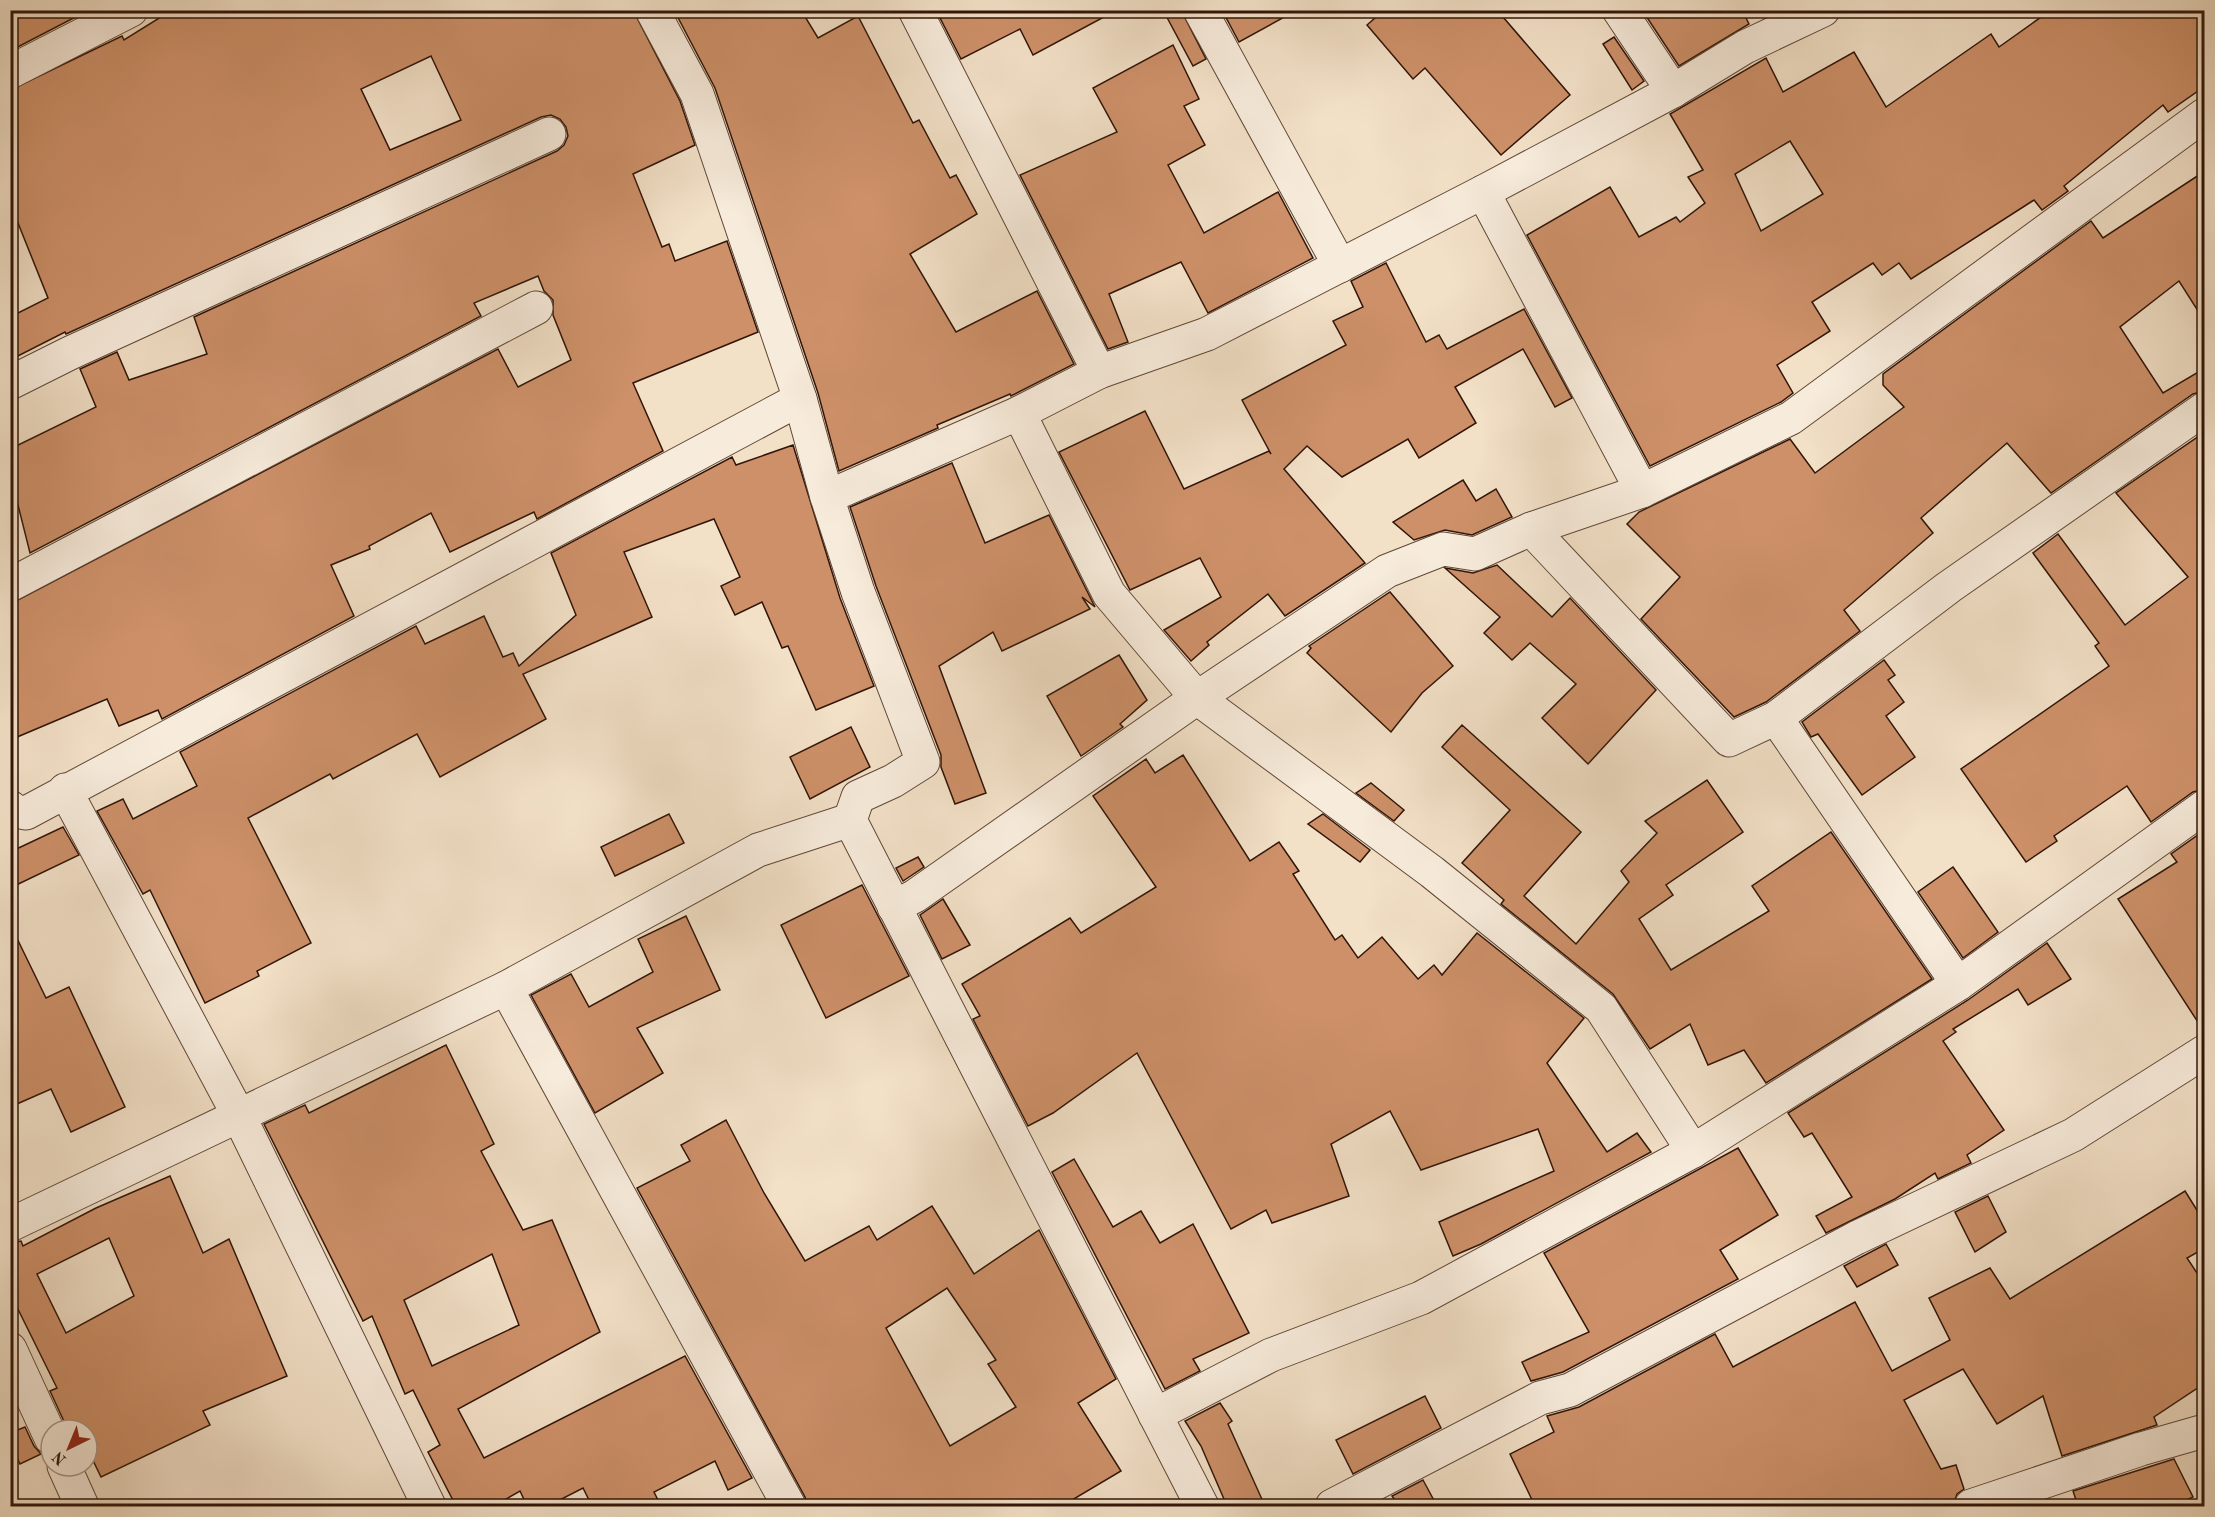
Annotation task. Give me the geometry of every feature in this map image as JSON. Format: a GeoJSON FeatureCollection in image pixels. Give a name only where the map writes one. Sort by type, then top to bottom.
{"type":"FeatureCollection","features":[{"type":"Feature","properties":{"kind":"street"},"geometry":{"type":"LineString","coordinates":[[10,72],[131,10]]}},
{"type":"Feature","properties":{"kind":"street"},"geometry":{"type":"LineString","coordinates":[[652,10],[697,94],[800,399],[827,496],[858,592],[922,762],[892,781],[858,796],[850,820],[1202,1506]]}},
{"type":"Feature","properties":{"kind":"street"},"geometry":{"type":"LineString","coordinates":[[915,10],[1099,372]]}},
{"type":"Feature","properties":{"kind":"street"},"geometry":{"type":"LineString","coordinates":[[1200,10],[1340,267]]}},
{"type":"Feature","properties":{"kind":"street"},"geometry":{"type":"LineString","coordinates":[[1619,10],[1673,91]]}},
{"type":"Feature","properties":{"kind":"street"},"geometry":{"type":"LineString","coordinates":[[827,496],[1019,413],[1099,372],[1208,334],[1673,91],[1745,47],[1823,10]]}},
{"type":"Feature","properties":{"kind":"street"},"geometry":{"type":"LineString","coordinates":[[894,907],[915,896],[1197,698],[1387,571],[1443,549],[1475,554],[1531,529],[1642,491],[1791,418],[2205,115]]}},
{"type":"Feature","properties":{"kind":"street"},"geometry":{"type":"LineString","coordinates":[[10,383],[70,353],[549,134]]}},
{"type":"Feature","properties":{"kind":"street"},"geometry":{"type":"LineString","coordinates":[[1483,192],[1642,491]]}},
{"type":"Feature","properties":{"kind":"street"},"geometry":{"type":"LineString","coordinates":[[10,585],[536,308]]}},
{"type":"Feature","properties":{"kind":"street"},"geometry":{"type":"LineString","coordinates":[[10,807],[15,811],[26,813],[65,790],[800,399]]}},
{"type":"Feature","properties":{"kind":"street"},"geometry":{"type":"LineString","coordinates":[[1531,529],[1729,740],[1776,718],[1949,587],[2205,409]]}},
{"type":"Feature","properties":{"kind":"street"},"geometry":{"type":"LineString","coordinates":[[1019,413],[1109,594],[1197,698],[1432,872],[1601,1008],[1693,1150]]}},
{"type":"Feature","properties":{"kind":"street"},"geometry":{"type":"LineString","coordinates":[[1776,718],[1958,984]]}},
{"type":"Feature","properties":{"kind":"street"},"geometry":{"type":"LineString","coordinates":[[65,790],[239,1116],[429,1506]]}},
{"type":"Feature","properties":{"kind":"street"},"geometry":{"type":"LineString","coordinates":[[1155,1415],[1270,1355],[1422,1298],[1693,1150],[1958,984],[2205,807]]}},
{"type":"Feature","properties":{"kind":"street"},"geometry":{"type":"LineString","coordinates":[[10,1225],[506,988],[758,850],[850,820]]}},
{"type":"Feature","properties":{"kind":"street"},"geometry":{"type":"LineString","coordinates":[[506,988],[789,1506]]}},
{"type":"Feature","properties":{"kind":"street"},"geometry":{"type":"LineString","coordinates":[[1332,1506],[1540,1398],[1570,1390],[1856,1238],[2073,1135],[2205,1052]]}},
{"type":"Feature","properties":{"kind":"street"},"geometry":{"type":"LineString","coordinates":[[10,1349],[42,1418]]}},
{"type":"Feature","properties":{"kind":"street"},"geometry":{"type":"LineString","coordinates":[[1971,1506],[2141,1449],[2205,1431]]}},
{"type":"Feature","properties":{"kind":"street"},"geometry":{"type":"LineString","coordinates":[[69,1478],[82,1506]]}},
{"type":"Feature","properties":{"kind":"building"},"geometry":{"type":"Polygon","coordinates":[[[10,10],[89,10],[10,51],[10,10]]]}},
{"type":"Feature","properties":{"kind":"building"},"geometry":{"type":"Polygon","coordinates":[[[172,10],[633,10],[680,101],[695,145],[633,174],[662,247],[669,244],[675,261],[727,241],[758,332],[633,383],[663,451],[537,519],[534,512],[450,552],[431,513],[369,546],[370,549],[331,565],[354,616],[162,719],[158,710],[119,726],[107,699],[10,740],[10,604],[498,349],[518,387],[571,360],[553,315],[553,300],[544,291],[538,276],[474,303],[481,316],[30,553],[10,473],[10,449],[96,407],[80,369],[117,352],[129,380],[207,354],[194,317],[557,151],[564,145],[568,136],[566,127],[560,119],[551,115],[541,117],[66,334],[65,332],[10,360],[10,317],[48,298],[10,203],[10,90],[122,36],[124,40],[172,10]],[[431,56],[361,89],[390,150],[461,120],[431,56]]]}},
{"type":"Feature","properties":{"kind":"building"},"geometry":{"type":"Polygon","coordinates":[[[674,10],[801,10],[818,38],[858,16],[913,123],[919,120],[950,178],[956,175],[977,214],[910,254],[956,332],[1037,291],[1074,364],[1011,396],[1010,394],[937,425],[938,428],[839,471],[818,393],[715,88],[674,10]]]}},
{"type":"Feature","properties":{"kind":"building"},"geometry":{"type":"Polygon","coordinates":[[[936,10],[1117,10],[1033,55],[1020,29],[961,59],[936,10]]]}},
{"type":"Feature","properties":{"kind":"building"},"geometry":{"type":"Polygon","coordinates":[[[1163,10],[1181,10],[1206,59],[1193,66],[1163,10]]]}},
{"type":"Feature","properties":{"kind":"building"},"geometry":{"type":"Polygon","coordinates":[[[1222,10],[1297,10],[1239,42],[1222,10]]]}},
{"type":"Feature","properties":{"kind":"building"},"geometry":{"type":"Polygon","coordinates":[[[1384,10],[1497,10],[1570,95],[1501,155],[1425,68],[1413,79],[1367,25],[1384,10]]]}},
{"type":"Feature","properties":{"kind":"building"},"geometry":{"type":"Polygon","coordinates":[[[1655,10],[1742,10],[1749,24],[1679,66],[1646,16],[1655,10]]]}},
{"type":"Feature","properties":{"kind":"building"},"geometry":{"type":"Polygon","coordinates":[[[2051,10],[2205,10],[2205,86],[2168,112],[2163,105],[2064,186],[2068,191],[2042,210],[2034,200],[1911,279],[1899,263],[1882,275],[1873,263],[1812,302],[1830,331],[1777,365],[1793,393],[1781,402],[1650,466],[1527,235],[1610,187],[1639,237],[1676,217],[1680,222],[1705,203],[1688,177],[1703,170],[1670,114],[1766,58],[1783,92],[1854,52],[1886,107],[1991,34],[1999,47],[2051,10]],[[1790,141],[1735,174],[1761,231],[1823,194],[1790,141]]]}},
{"type":"Feature","properties":{"kind":"building"},"geometry":{"type":"Polygon","coordinates":[[[1614,37],[1644,81],[1632,90],[1603,44],[1614,37]]]}},
{"type":"Feature","properties":{"kind":"building"},"geometry":{"type":"Polygon","coordinates":[[[1173,45],[1199,99],[1184,106],[1205,145],[1168,165],[1204,233],[1278,192],[1313,258],[1208,313],[1181,262],[1109,294],[1128,342],[1108,349],[1020,175],[1117,132],[1093,88],[1173,45]]]}},
{"type":"Feature","properties":{"kind":"building"},"geometry":{"type":"Polygon","coordinates":[[[2205,171],[2205,322],[2179,281],[2120,327],[2163,393],[2205,368],[2205,391],[2193,394],[2051,493],[2007,443],[1921,518],[1933,533],[1844,610],[1860,631],[1766,702],[1734,717],[1641,619],[1680,577],[1627,524],[1639,512],[1790,439],[1815,473],[1904,407],[1883,385],[1883,374],[2091,221],[2103,238],[2205,171]]]}},
{"type":"Feature","properties":{"kind":"building"},"geometry":{"type":"Polygon","coordinates":[[[1386,263],[1426,342],[1439,335],[1447,349],[1524,309],[1572,398],[1555,407],[1523,349],[1455,387],[1476,423],[1419,458],[1408,439],[1342,477],[1307,446],[1284,469],[1365,563],[1285,616],[1268,594],[1207,642],[1209,645],[1191,661],[1164,630],[1221,597],[1200,558],[1130,590],[1059,452],[1145,411],[1184,489],[1269,451],[1271,454],[1242,400],[1346,345],[1333,321],[1363,307],[1351,281],[1386,263]]]}},
{"type":"Feature","properties":{"kind":"building"},"geometry":{"type":"Polygon","coordinates":[[[2205,432],[2205,789],[2193,792],[2151,822],[2127,786],[2054,836],[2057,841],[2026,862],[1961,769],[2109,666],[2095,646],[2099,643],[2033,553],[2058,534],[2125,625],[2188,577],[2116,493],[2205,432]]]}},
{"type":"Feature","properties":{"kind":"building"},"geometry":{"type":"Polygon","coordinates":[[[793,445],[840,598],[874,686],[816,710],[788,646],[782,648],[762,602],[735,615],[721,586],[740,577],[714,519],[624,552],[652,617],[523,674],[546,719],[440,777],[417,734],[333,779],[330,774],[248,818],[311,943],[257,971],[259,976],[205,1003],[150,890],[143,894],[97,811],[123,799],[133,819],[197,786],[180,752],[416,626],[425,644],[484,616],[503,657],[513,653],[519,666],[576,615],[551,553],[732,457],[736,465],[793,445]]]}},
{"type":"Feature","properties":{"kind":"building"},"geometry":{"type":"Polygon","coordinates":[[[952,463],[985,543],[1049,515],[1095,607],[1082,597],[1090,609],[1002,651],[993,632],[939,666],[986,793],[955,804],[941,767],[941,755],[876,586],[850,507],[952,463]]]}},
{"type":"Feature","properties":{"kind":"building"},"geometry":{"type":"Polygon","coordinates":[[[1463,480],[1476,501],[1496,489],[1512,517],[1472,535],[1445,530],[1414,540],[1393,522],[1463,480]]]}},
{"type":"Feature","properties":{"kind":"building"},"geometry":{"type":"Polygon","coordinates":[[[1497,565],[1552,617],[1570,598],[1656,690],[1588,764],[1542,718],[1576,684],[1530,643],[1512,660],[1484,633],[1500,617],[1445,568],[1473,573],[1497,565]]]}},
{"type":"Feature","properties":{"kind":"building"},"geometry":{"type":"Polygon","coordinates":[[[1390,592],[1453,666],[1422,693],[1391,732],[1307,653],[1311,648],[1309,646],[1390,592]]]}},
{"type":"Feature","properties":{"kind":"building"},"geometry":{"type":"Polygon","coordinates":[[[1119,655],[1147,700],[1120,724],[1123,727],[1081,756],[1047,696],[1119,655]]]}},
{"type":"Feature","properties":{"kind":"building"},"geometry":{"type":"Polygon","coordinates":[[[1884,660],[1895,675],[1888,680],[1904,702],[1886,716],[1915,757],[1862,795],[1818,734],[1811,737],[1802,722],[1884,660]]]}},
{"type":"Feature","properties":{"kind":"building"},"geometry":{"type":"Polygon","coordinates":[[[1462,725],[1581,832],[1524,896],[1576,944],[1629,882],[1621,871],[1657,833],[1645,821],[1707,780],[1743,832],[1666,885],[1673,895],[1639,919],[1671,970],[1769,911],[1752,886],[1831,832],[1932,979],[1766,1083],[1744,1050],[1708,1065],[1690,1024],[1650,1049],[1613,994],[1501,904],[1504,900],[1462,863],[1510,810],[1442,747],[1462,725]]]}},
{"type":"Feature","properties":{"kind":"building"},"geometry":{"type":"Polygon","coordinates":[[[851,727],[870,767],[810,799],[790,757],[851,727]]]}},
{"type":"Feature","properties":{"kind":"building"},"geometry":{"type":"Polygon","coordinates":[[[1183,755],[1250,861],[1279,842],[1299,871],[1293,874],[1335,940],[1342,935],[1358,958],[1382,937],[1418,979],[1434,965],[1442,975],[1477,933],[1584,1018],[1547,1063],[1607,1152],[1637,1133],[1651,1152],[1481,1244],[1453,1256],[1439,1222],[1554,1171],[1538,1129],[1421,1170],[1390,1111],[1331,1144],[1349,1196],[1272,1223],[1266,1210],[1231,1229],[1137,1053],[1053,1113],[1028,1126],[973,1019],[980,1016],[962,984],[1070,918],[1081,933],[1156,887],[1093,796],[1146,759],[1155,773],[1183,755]]]}},
{"type":"Feature","properties":{"kind":"building"},"geometry":{"type":"Polygon","coordinates":[[[1371,783],[1404,810],[1394,821],[1356,793],[1371,783]]]}},
{"type":"Feature","properties":{"kind":"building"},"geometry":{"type":"Polygon","coordinates":[[[669,814],[684,843],[615,876],[601,847],[669,814]]]}},
{"type":"Feature","properties":{"kind":"building"},"geometry":{"type":"Polygon","coordinates":[[[1323,814],[1370,850],[1360,862],[1308,824],[1323,814]]]}},
{"type":"Feature","properties":{"kind":"building"},"geometry":{"type":"Polygon","coordinates":[[[63,827],[79,855],[10,888],[10,852],[63,827]]]}},
{"type":"Feature","properties":{"kind":"building"},"geometry":{"type":"Polygon","coordinates":[[[2205,830],[2205,1033],[2118,899],[2177,862],[2171,854],[2205,830]]]}},
{"type":"Feature","properties":{"kind":"building"},"geometry":{"type":"Polygon","coordinates":[[[918,857],[924,867],[903,881],[896,868],[918,857]]]}},
{"type":"Feature","properties":{"kind":"building"},"geometry":{"type":"Polygon","coordinates":[[[1953,867],[1998,932],[1963,958],[1918,892],[1953,867]]]}},
{"type":"Feature","properties":{"kind":"building"},"geometry":{"type":"Polygon","coordinates":[[[862,885],[909,976],[826,1018],[781,925],[862,885]]]}},
{"type":"Feature","properties":{"kind":"building"},"geometry":{"type":"Polygon","coordinates":[[[943,899],[970,945],[942,959],[920,915],[943,899]]]}},
{"type":"Feature","properties":{"kind":"building"},"geometry":{"type":"Polygon","coordinates":[[[686,916],[720,990],[637,1028],[663,1073],[595,1113],[531,995],[571,974],[589,1007],[653,972],[638,939],[686,916]]]}},
{"type":"Feature","properties":{"kind":"building"},"geometry":{"type":"Polygon","coordinates":[[[10,924],[46,998],[69,987],[125,1107],[71,1132],[51,1089],[10,1107],[10,924]]]}},
{"type":"Feature","properties":{"kind":"building"},"geometry":{"type":"Polygon","coordinates":[[[2047,943],[2071,979],[2028,1005],[2018,989],[1953,1029],[1956,1032],[1943,1041],[2004,1130],[1967,1155],[1971,1163],[1938,1179],[1935,1173],[1895,1199],[1826,1233],[1816,1216],[1852,1197],[1812,1133],[1804,1137],[1788,1113],[1968,1000],[2047,943]]]}},
{"type":"Feature","properties":{"kind":"building"},"geometry":{"type":"Polygon","coordinates":[[[446,1045],[494,1144],[481,1151],[523,1230],[552,1220],[600,1332],[458,1409],[484,1458],[685,1356],[752,1478],[728,1490],[715,1461],[654,1492],[661,1506],[592,1506],[583,1488],[548,1506],[527,1506],[520,1491],[494,1506],[456,1506],[428,1452],[440,1445],[413,1390],[405,1394],[372,1316],[363,1321],[264,1124],[305,1105],[309,1113],[446,1045]],[[492,1254],[404,1300],[432,1366],[519,1325],[492,1254]]]}},
{"type":"Feature","properties":{"kind":"building"},"geometry":{"type":"Polygon","coordinates":[[[726,1120],[764,1193],[805,1261],[869,1226],[877,1240],[932,1206],[974,1274],[1039,1230],[1116,1379],[1078,1403],[1121,1471],[1062,1506],[808,1506],[637,1188],[690,1161],[681,1145],[726,1120]],[[947,1288],[886,1328],[950,1446],[1016,1407],[988,1364],[996,1360],[947,1288]]]}},
{"type":"Feature","properties":{"kind":"building"},"geometry":{"type":"Polygon","coordinates":[[[1738,1148],[1778,1215],[1720,1250],[1738,1279],[1563,1372],[1531,1381],[1522,1362],[1589,1332],[1544,1253],[1738,1148]]]}},
{"type":"Feature","properties":{"kind":"building"},"geometry":{"type":"Polygon","coordinates":[[[1074,1159],[1113,1227],[1141,1211],[1160,1243],[1193,1224],[1249,1333],[1193,1359],[1200,1371],[1165,1389],[1052,1172],[1074,1159]]]}},
{"type":"Feature","properties":{"kind":"building"},"geometry":{"type":"Polygon","coordinates":[[[170,1176],[203,1253],[229,1239],[287,1376],[203,1411],[210,1425],[101,1477],[99,1473],[99,1418],[62,1418],[50,1391],[57,1388],[10,1293],[10,1243],[21,1241],[23,1246],[96,1208],[170,1176]],[[109,1238],[37,1274],[66,1333],[134,1296],[109,1238]]]}},
{"type":"Feature","properties":{"kind":"building"},"geometry":{"type":"Polygon","coordinates":[[[2185,1191],[2205,1223],[2205,1248],[2187,1258],[2205,1285],[2205,1383],[2154,1417],[2157,1425],[2062,1456],[2043,1396],[1997,1424],[1963,1369],[1904,1400],[1941,1469],[1956,1465],[1964,1489],[1957,1494],[1953,1506],[1535,1506],[1510,1454],[1554,1432],[1547,1416],[1579,1407],[1715,1334],[1733,1367],[1855,1302],[1892,1371],[1950,1340],[1929,1298],[1990,1268],[2010,1299],[2185,1191]]]}},
{"type":"Feature","properties":{"kind":"building"},"geometry":{"type":"Polygon","coordinates":[[[1988,1196],[2006,1232],[1975,1252],[1955,1212],[1988,1196]]]}},
{"type":"Feature","properties":{"kind":"building"},"geometry":{"type":"Polygon","coordinates":[[[1886,1244],[1898,1265],[1857,1287],[1844,1266],[1886,1244]]]}},
{"type":"Feature","properties":{"kind":"building"},"geometry":{"type":"Polygon","coordinates":[[[1425,1396],[1441,1428],[1353,1474],[1336,1440],[1425,1396]]]}},
{"type":"Feature","properties":{"kind":"building"},"geometry":{"type":"Polygon","coordinates":[[[1220,1403],[1232,1421],[1228,1424],[1265,1506],[1227,1506],[1201,1446],[1185,1421],[1220,1403]]]}},
{"type":"Feature","properties":{"kind":"building"},"geometry":{"type":"Polygon","coordinates":[[[25,1427],[39,1455],[20,1464],[10,1443],[10,1433],[25,1427]]]}},
{"type":"Feature","properties":{"kind":"building"},"geometry":{"type":"Polygon","coordinates":[[[2174,1459],[2193,1497],[2174,1506],[2078,1506],[2073,1491],[2174,1459]]]}},
{"type":"Feature","properties":{"kind":"building"},"geometry":{"type":"Polygon","coordinates":[[[1423,1480],[1437,1506],[1399,1506],[1392,1496],[1423,1480]]]}}]}
